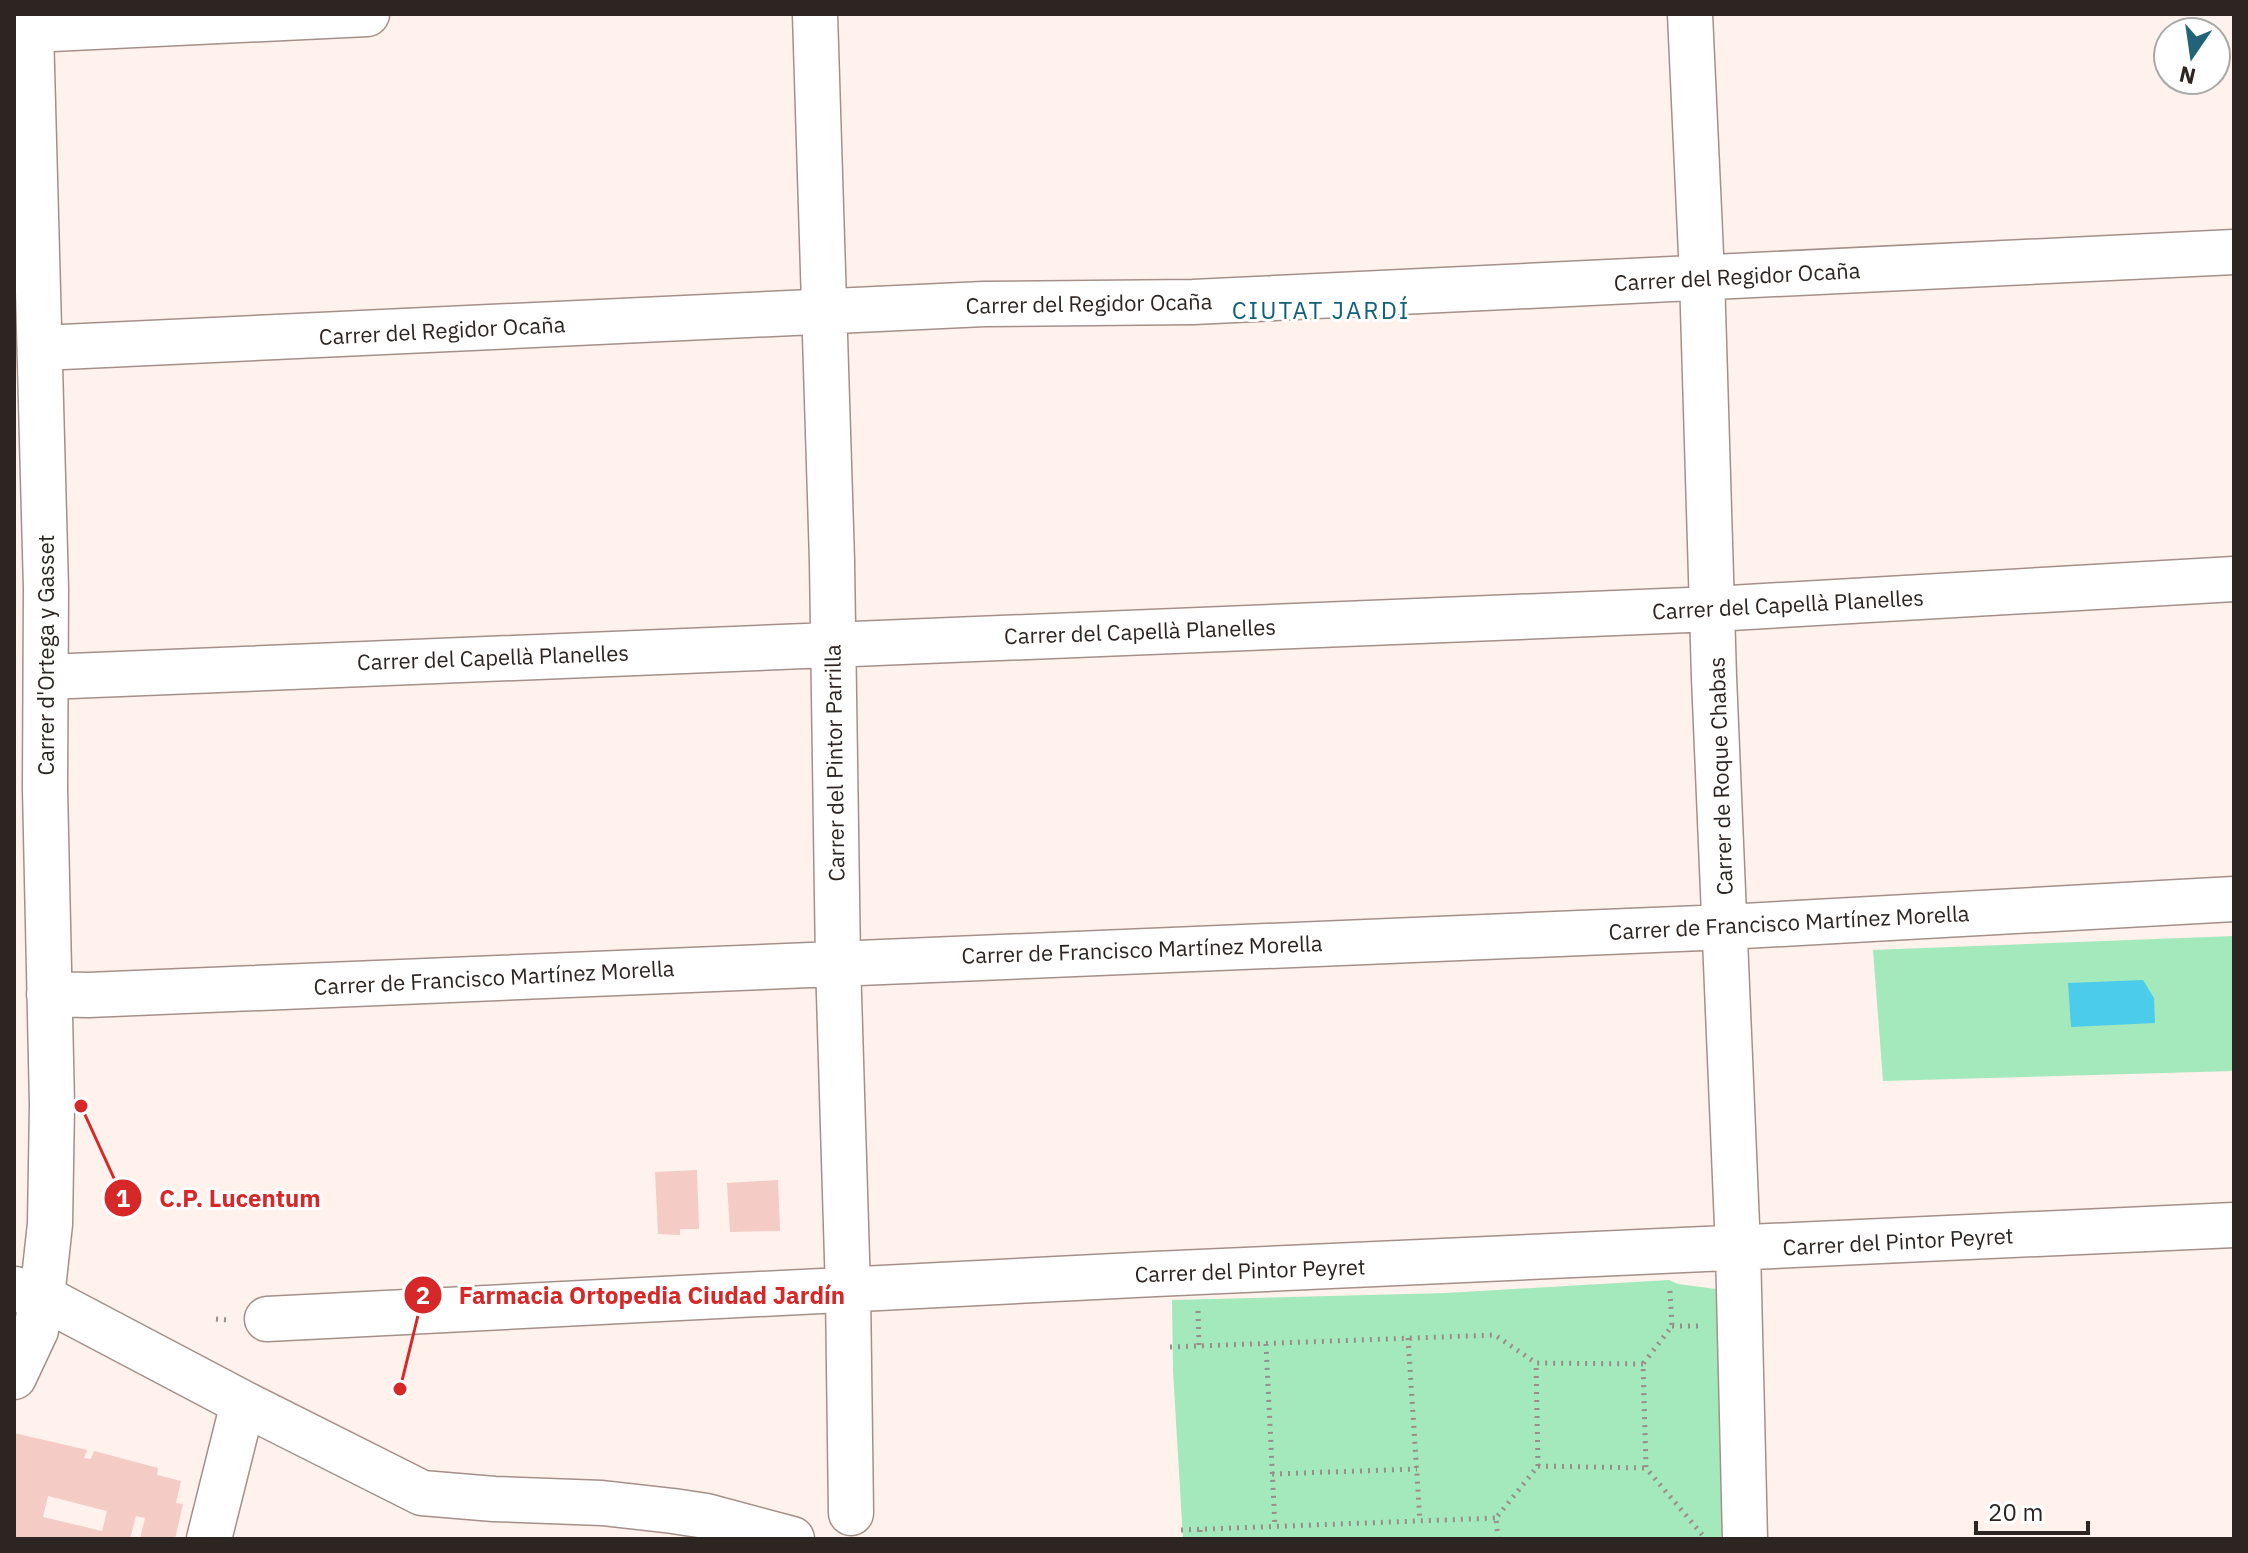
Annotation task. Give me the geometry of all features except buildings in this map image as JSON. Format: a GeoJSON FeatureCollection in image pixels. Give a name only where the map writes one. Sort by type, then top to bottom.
{"type":"FeatureCollection","features":[{"type":"Feature","properties":{"kind":"street"},"geometry":{"type":"LineString","coordinates":[[34,22],[367,14]]}},
{"type":"Feature","properties":{"kind":"street","name":"Carrer del Pintor Parrilla"},"geometry":{"type":"LineString","coordinates":[[815,14],[851,1513]]}},
{"type":"Feature","properties":{"kind":"street","name":"Carrer de Roque Chabas"},"geometry":{"type":"LineString","coordinates":[[1690,14],[1738,1249],[1745,1539]]}},
{"type":"Feature","properties":{"kind":"street","name":"Carrer d'Ortega y Gasset"},"geometry":{"type":"LineString","coordinates":[[14,1377],[36,1330],[28,1293],[50,1224],[49,994],[30,785],[46,677],[30,586],[41,348],[34,22]]}},
{"type":"Feature","properties":{"kind":"street","name":"Carrer del Regidor Ocaña"},"geometry":{"type":"LineString","coordinates":[[41,348],[984,304],[1193,302],[2234,252]]}},
{"type":"Feature","properties":{"kind":"street","name":"Carrer del Capellà Planelles"},"geometry":{"type":"LineString","coordinates":[[46,677],[1713,609],[2234,579]]}},
{"type":"Feature","properties":{"kind":"street","name":"Carrer de Francisco Martínez Morella"},"geometry":{"type":"LineString","coordinates":[[49,994],[1726,927],[2234,899]]}},
{"type":"Feature","properties":{"kind":"street","name":"Carrer del Pintor Peyret"},"geometry":{"type":"LineString","coordinates":[[248,1319],[2234,1225]]}},
{"type":"Feature","properties":{"kind":"street"},"geometry":{"type":"LineString","coordinates":[[28,1293],[422,1493],[602,1503],[673,1511],[706,1516],[789,1538]]}},
{"type":"Feature","properties":{"kind":"street"},"geometry":{"type":"LineString","coordinates":[[209,1539],[243,1403]]}},
{"type":"Feature","properties":{"kind":"path"},"geometry":{"type":"LineString","coordinates":[[1669,1280],[1672,1326],[1643,1364],[1646,1468],[1705,1539]]}},
{"type":"Feature","properties":{"kind":"path"},"geometry":{"type":"LineString","coordinates":[[1198,1297],[1199,1346]]}},
{"type":"Feature","properties":{"kind":"path"},"geometry":{"type":"LineString","coordinates":[[216,1319],[248,1319]]}},
{"type":"Feature","properties":{"kind":"path"},"geometry":{"type":"LineString","coordinates":[[1672,1326],[1703,1326]]}},
{"type":"Feature","properties":{"kind":"path"},"geometry":{"type":"LineString","coordinates":[[1170,1347],[1495,1335],[1536,1363],[1643,1364]]}},
{"type":"Feature","properties":{"kind":"path"},"geometry":{"type":"LineString","coordinates":[[1408,1338],[1420,1521]]}},
{"type":"Feature","properties":{"kind":"path"},"geometry":{"type":"LineString","coordinates":[[1266,1344],[1275,1527]]}},
{"type":"Feature","properties":{"kind":"path"},"geometry":{"type":"LineString","coordinates":[[1498,1539],[1496,1518],[1538,1466],[1536,1363]]}},
{"type":"Feature","properties":{"kind":"path"},"geometry":{"type":"LineString","coordinates":[[1538,1466],[1646,1468]]}},
{"type":"Feature","properties":{"kind":"path"},"geometry":{"type":"LineString","coordinates":[[1272,1474],[1417,1469]]}},
{"type":"Feature","properties":{"kind":"path"},"geometry":{"type":"LineString","coordinates":[[1181,1530],[1496,1518]]}},
{"type":"Feature","properties":{"kind":"path"},"geometry":{"type":"LineString","coordinates":[[1200,1530],[1200,1539]]}},
{"type":"Feature","properties":{"kind":"green space"},"geometry":{"type":"Polygon","coordinates":[[[2234,936],[2234,1071],[1883,1081],[1873,950],[2234,936]]]}},
{"type":"Feature","properties":{"kind":"green space"},"geometry":{"type":"Polygon","coordinates":[[[1669,1280],[1716,1289],[1726,1525],[1720,1539],[1183,1539],[1172,1300],[1446,1293],[1669,1280]]]}},
{"type":"Feature","properties":{"kind":"water"},"geometry":{"type":"Polygon","coordinates":[[[2143,980],[2154,998],[2155,1023],[2071,1027],[2068,983],[2143,980]]]}},
{"type":"Feature","properties":{"kind":"place","name":"C.P. Lucentum"},"geometry":{"type":"Point","coordinates":[81,1106]}},
{"type":"Feature","properties":{"kind":"place","name":"Farmacia Ortopedia Ciudad Jardín"},"geometry":{"type":"Point","coordinates":[400,1389]}},
{"type":"Feature","properties":{"kind":"district","name":"CIUTAT JARDÍ"},"geometry":{"type":"Point","coordinates":[1321,310]}}]}
